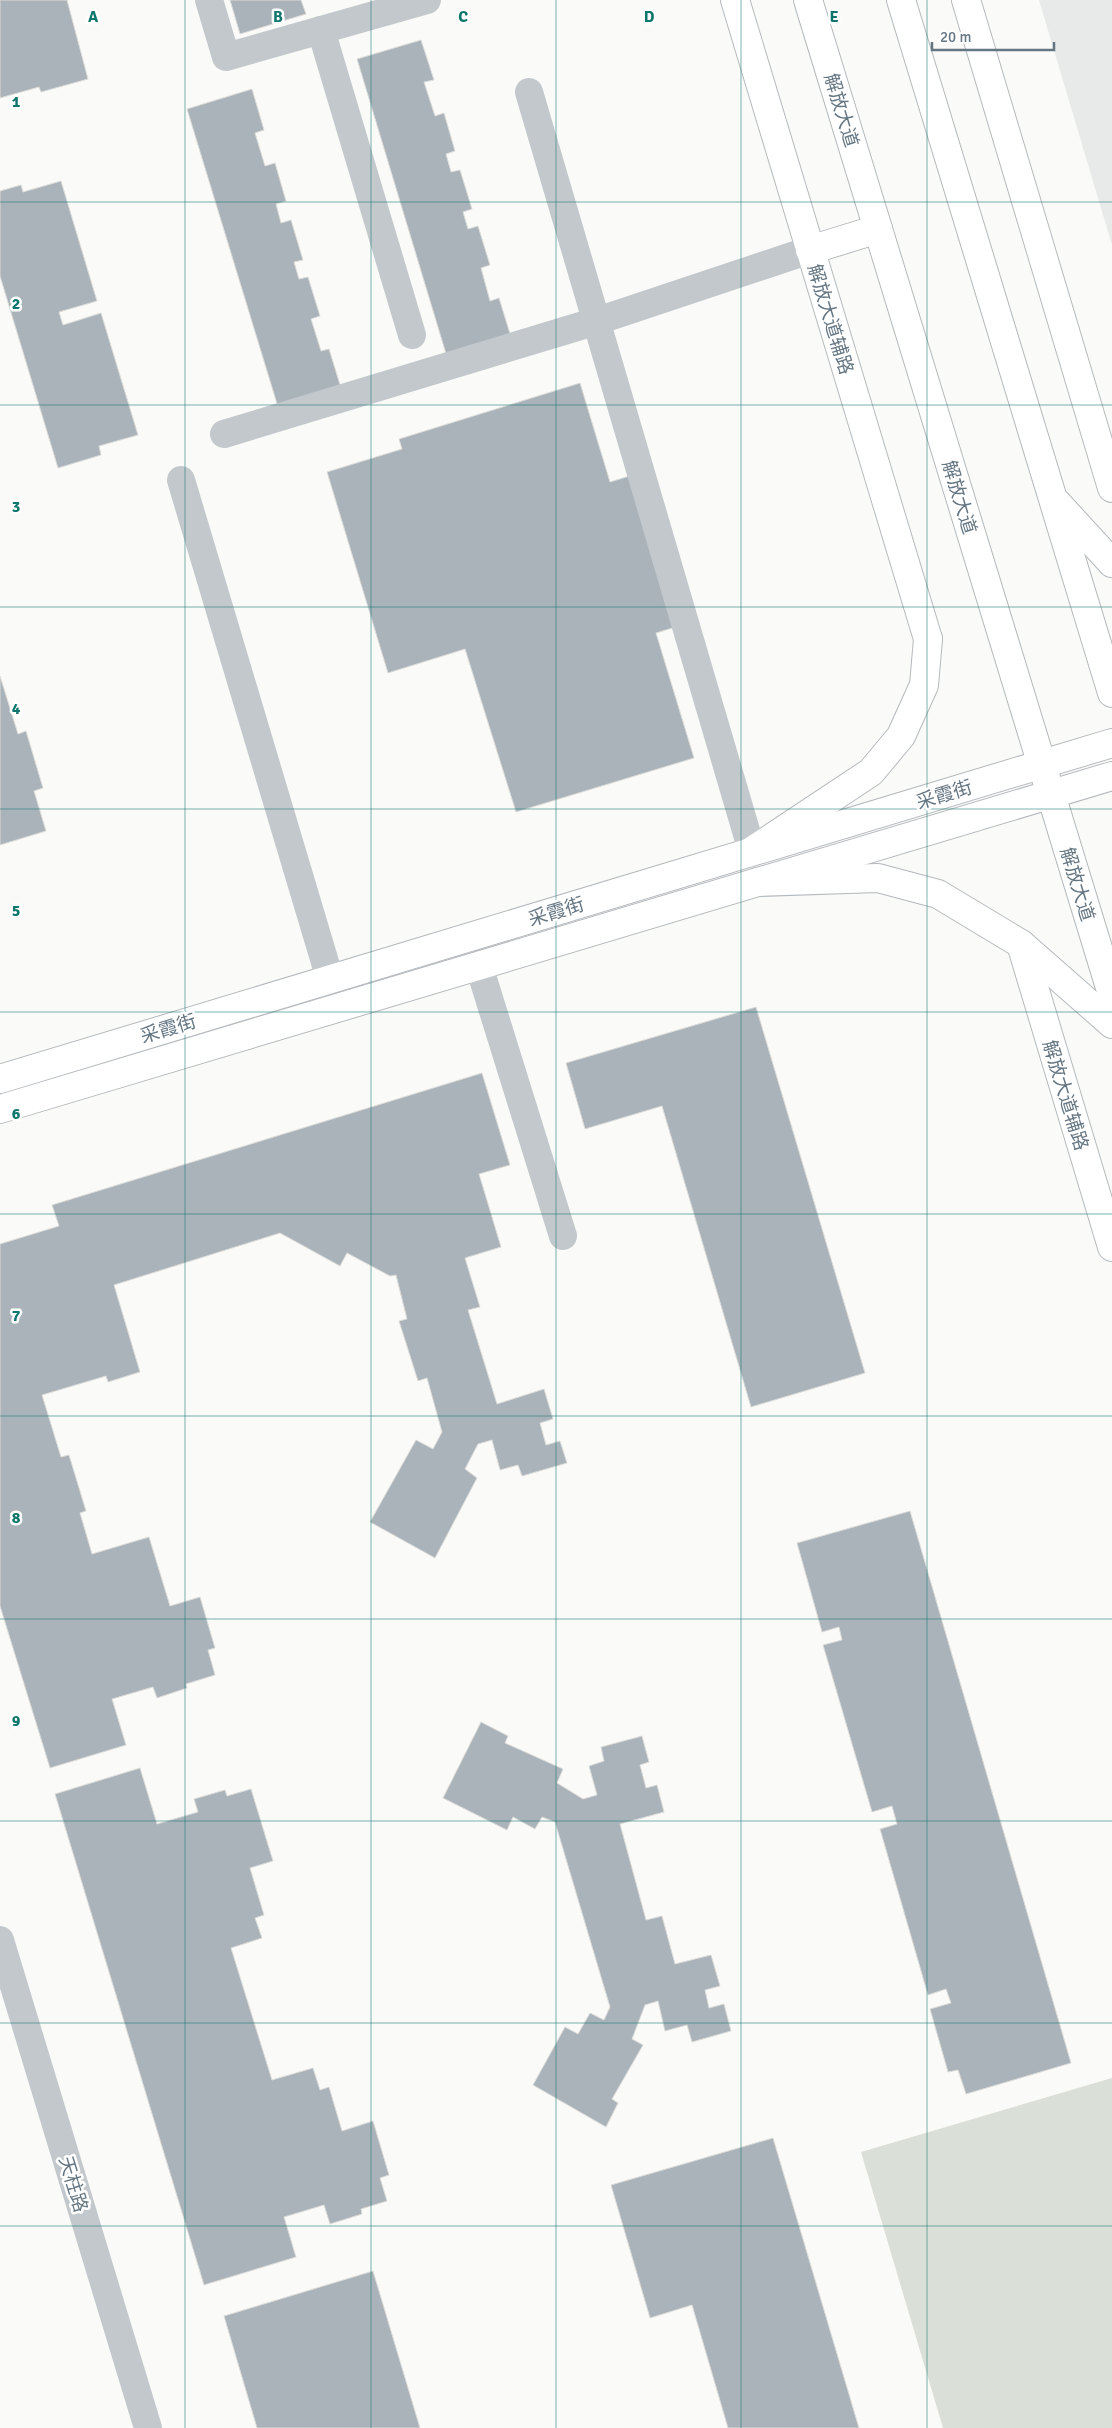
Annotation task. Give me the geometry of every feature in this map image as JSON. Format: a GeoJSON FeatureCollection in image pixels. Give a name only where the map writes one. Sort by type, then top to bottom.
{"type":"FeatureCollection","features":[{"type":"Feature","properties":{"kind":"main road","name":"解放大道辅路"},"geometry":{"type":"LineString","coordinates":[[734,0],[928,638],[924,685],[901,736],[871,772],[752,851]]}},
{"type":"Feature","properties":{"kind":"main road","name":"解放大道"},"geometry":{"type":"LineString","coordinates":[[808,0],[1112,994]]}},
{"type":"Feature","properties":{"kind":"main road"},"geometry":{"type":"LineString","coordinates":[[901,0],[1112,693]]}},
{"type":"Feature","properties":{"kind":"main road"},"geometry":{"type":"LineString","coordinates":[[966,0],[1112,488]]}},
{"type":"Feature","properties":{"kind":"main road"},"geometry":{"type":"LineString","coordinates":[[810,250],[878,229]]}},
{"type":"Feature","properties":{"kind":"main road"},"geometry":{"type":"LineString","coordinates":[[1052,498],[1112,563]]}},
{"type":"Feature","properties":{"kind":"main road","name":"采霞街"},"geometry":{"type":"LineString","coordinates":[[0,1079],[1112,743]]}},
{"type":"Feature","properties":{"kind":"main road","name":"采霞街"},"geometry":{"type":"LineString","coordinates":[[0,1110],[1112,776]]}},
{"type":"Feature","properties":{"kind":"main road"},"geometry":{"type":"LineString","coordinates":[[758,882],[878,878],[938,894],[1020,944],[1112,1024]]}},
{"type":"Feature","properties":{"kind":"main road","name":"解放大道辅路"},"geometry":{"type":"LineString","coordinates":[[1020,944],[1112,1247]]}},
{"type":"Feature","properties":{"kind":"street"},"geometry":{"type":"LineString","coordinates":[[209,0],[226,57],[320,30],[372,8],[427,0]]}},
{"type":"Feature","properties":{"kind":"street"},"geometry":{"type":"LineString","coordinates":[[320,30],[412,335]]}},
{"type":"Feature","properties":{"kind":"street"},"geometry":{"type":"LineString","coordinates":[[530,92],[752,851]]}},
{"type":"Feature","properties":{"kind":"street"},"geometry":{"type":"LineString","coordinates":[[224,434],[597,321],[810,250]]}},
{"type":"Feature","properties":{"kind":"street"},"geometry":{"type":"LineString","coordinates":[[181,480],[330,979]]}},
{"type":"Feature","properties":{"kind":"street"},"geometry":{"type":"LineString","coordinates":[[479,966],[563,1236]]}},
{"type":"Feature","properties":{"kind":"street","name":"天柱路"},"geometry":{"type":"LineString","coordinates":[[0,1940],[148,2428]]}},
{"type":"Feature","properties":{"kind":"shaded area"},"geometry":{"type":"Polygon","coordinates":[[[1039,0],[1112,0],[1112,245],[1039,0]]]}},
{"type":"Feature","properties":{"kind":"shaded area"},"geometry":{"type":"Polygon","coordinates":[[[1112,2078],[1112,2428],[943,2428],[861,2152],[1112,2078]]]}},
{"type":"Feature","properties":{"kind":"building"},"geometry":{"type":"Polygon","coordinates":[[[0,0],[67,0],[88,79],[41,92],[39,87],[0,98],[0,0]]]}},
{"type":"Feature","properties":{"kind":"building"},"geometry":{"type":"Polygon","coordinates":[[[230,0],[301,0],[306,14],[240,34],[230,0]]]}},
{"type":"Feature","properties":{"kind":"building"},"geometry":{"type":"Polygon","coordinates":[[[421,40],[434,80],[424,82],[435,116],[444,113],[455,151],[446,154],[451,172],[460,170],[472,209],[463,212],[468,229],[478,226],[490,265],[481,268],[490,301],[499,298],[511,337],[447,357],[357,59],[421,40]]]}},
{"type":"Feature","properties":{"kind":"building"},"geometry":{"type":"Polygon","coordinates":[[[252,89],[264,130],[255,133],[265,166],[275,163],[286,201],[276,204],[281,223],[291,220],[303,260],[294,262],[299,279],[308,277],[320,316],[311,319],[321,351],[329,349],[341,388],[278,407],[187,109],[252,89]]]}},
{"type":"Feature","properties":{"kind":"building"},"geometry":{"type":"Polygon","coordinates":[[[61,181],[97,301],[59,312],[63,325],[101,313],[138,435],[99,446],[101,455],[58,468],[0,276],[0,191],[21,185],[23,192],[61,181]]]}},
{"type":"Feature","properties":{"kind":"building"},"geometry":{"type":"Polygon","coordinates":[[[580,383],[610,482],[646,471],[692,622],[656,633],[694,758],[516,812],[465,649],[388,673],[327,472],[402,449],[399,439],[580,383]]]}},
{"type":"Feature","properties":{"kind":"building"},"geometry":{"type":"Polygon","coordinates":[[[0,676],[18,734],[26,731],[43,788],[34,791],[46,831],[0,845],[0,676]]]}},
{"type":"Feature","properties":{"kind":"building"},"geometry":{"type":"Polygon","coordinates":[[[756,1007],[865,1373],[751,1407],[662,1106],[585,1129],[566,1063],[756,1007]]]}},
{"type":"Feature","properties":{"kind":"building"},"geometry":{"type":"Polygon","coordinates":[[[482,1073],[510,1165],[479,1174],[501,1247],[465,1258],[480,1307],[468,1310],[497,1404],[544,1389],[553,1419],[540,1423],[546,1445],[560,1441],[567,1463],[522,1476],[518,1465],[500,1470],[492,1440],[478,1444],[465,1469],[477,1478],[435,1558],[370,1522],[416,1440],[433,1449],[442,1432],[427,1378],[418,1381],[399,1321],[407,1319],[396,1275],[390,1276],[347,1253],[340,1266],[280,1233],[114,1285],[140,1372],[108,1382],[106,1376],[42,1395],[61,1457],[69,1455],[86,1511],[80,1513],[92,1554],[149,1537],[170,1606],[200,1597],[215,1648],[208,1650],[215,1675],[186,1684],[187,1688],[157,1698],[153,1687],[112,1699],[126,1745],[50,1768],[0,1606],[0,1244],[59,1226],[52,1205],[482,1073]]]}},
{"type":"Feature","properties":{"kind":"building"},"geometry":{"type":"Polygon","coordinates":[[[910,1511],[1071,2063],[966,2094],[958,2070],[948,2072],[930,2009],[951,2003],[946,1989],[928,1995],[880,1829],[897,1824],[892,1806],[872,1812],[823,1645],[842,1640],[839,1627],[822,1632],[797,1543],[910,1511]]]}},
{"type":"Feature","properties":{"kind":"building"},"geometry":{"type":"Polygon","coordinates":[[[481,1722],[508,1736],[505,1743],[563,1769],[557,1783],[583,1799],[597,1795],[589,1766],[604,1761],[601,1747],[642,1736],[649,1762],[640,1765],[646,1788],[657,1785],[664,1812],[620,1824],[646,1920],[662,1916],[675,1964],[711,1955],[720,1986],[705,1990],[709,2008],[724,2004],[731,2031],[692,2042],[687,2025],[665,2031],[658,2001],[645,2005],[632,2039],[643,2045],[612,2099],[618,2103],[606,2127],[533,2085],[565,2027],[578,2034],[590,2013],[604,2020],[610,2007],[555,1822],[542,1817],[535,1829],[513,1817],[507,1830],[443,1798],[481,1722]]]}},
{"type":"Feature","properties":{"kind":"building"},"geometry":{"type":"Polygon","coordinates":[[[140,1768],[157,1824],[198,1812],[194,1799],[225,1790],[227,1796],[251,1789],[273,1861],[250,1868],[264,1915],[255,1918],[262,1938],[231,1948],[272,2080],[313,2068],[320,2090],[329,2087],[342,2131],[373,2121],[389,2175],[380,2178],[387,2201],[361,2209],[362,2214],[330,2224],[324,2205],[284,2217],[296,2257],[204,2285],[55,1794],[140,1768]]]}},
{"type":"Feature","properties":{"kind":"building"},"geometry":{"type":"Polygon","coordinates":[[[773,2138],[859,2428],[728,2428],[692,2305],[650,2318],[611,2185],[773,2138]]]}},
{"type":"Feature","properties":{"kind":"building"},"geometry":{"type":"Polygon","coordinates":[[[373,2271],[420,2428],[257,2428],[224,2316],[373,2271]]]}}]}
